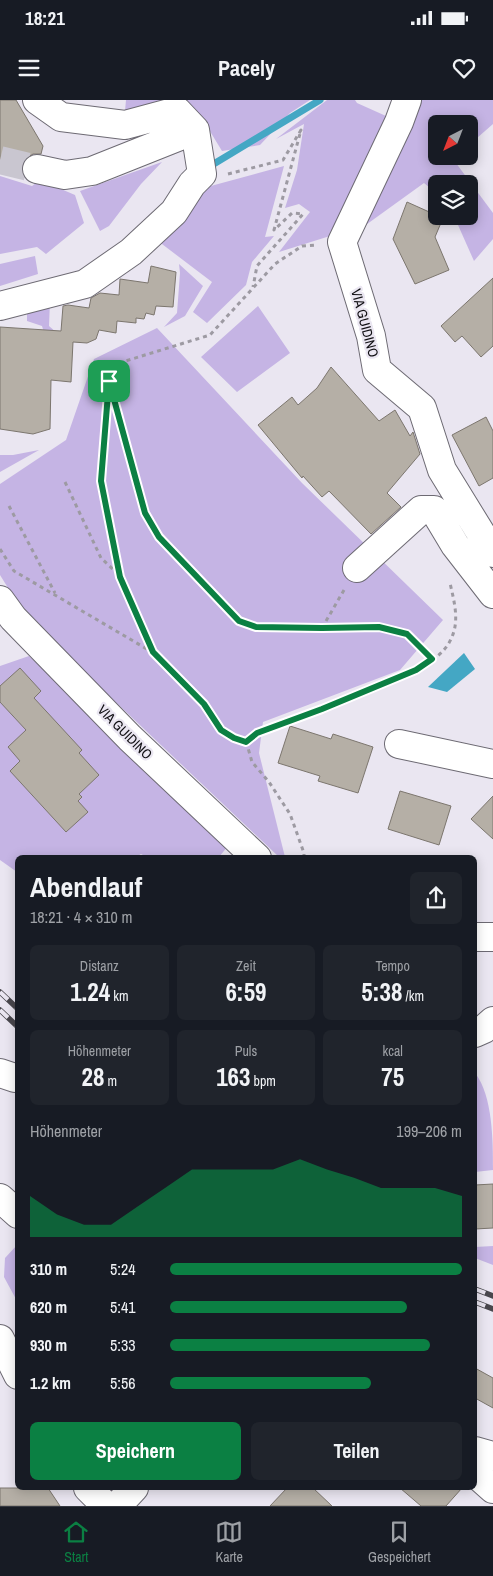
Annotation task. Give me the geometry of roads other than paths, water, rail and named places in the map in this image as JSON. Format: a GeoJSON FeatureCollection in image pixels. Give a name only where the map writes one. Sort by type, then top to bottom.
{"type":"FeatureCollection","features":[{"type":"Feature","properties":{"kind":"street"},"geometry":{"type":"LineString","coordinates":[[0,318],[13,319],[11,304],[86,284],[131,252],[174,212],[192,184],[202,174],[195,130],[178,111],[125,125],[61,118],[37,100]]}},
{"type":"Feature","properties":{"kind":"street","name":"VIA GUIDINO"},"geometry":{"type":"LineString","coordinates":[[407,100],[399,122],[342,242],[371,336],[377,370],[422,408],[442,470],[493,553]]}},
{"type":"Feature","properties":{"kind":"street"},"geometry":{"type":"LineString","coordinates":[[37,169],[64,175],[92,170],[195,130]]}},
{"type":"Feature","properties":{"kind":"street"},"geometry":{"type":"LineString","coordinates":[[357,568],[421,510],[434,510],[455,545],[493,594]]}},
{"type":"Feature","properties":{"kind":"street","name":"VIA GUIDINO"},"geometry":{"type":"LineString","coordinates":[[0,600],[14,618],[130,738],[254,855]]}},
{"type":"Feature","properties":{"kind":"street"},"geometry":{"type":"LineString","coordinates":[[399,744],[493,764]]}},
{"type":"Feature","properties":{"kind":"street"},"geometry":{"type":"LineString","coordinates":[[0,1198],[15,1211]]}},
{"type":"Feature","properties":{"kind":"street"},"geometry":{"type":"LineString","coordinates":[[0,1340],[15,1369]]}},
{"type":"Feature","properties":{"kind":"street"},"geometry":{"type":"LineString","coordinates":[[477,1452],[493,1456]]}},
{"type":"Feature","properties":{"kind":"street"},"geometry":{"type":"LineString","coordinates":[[477,1475],[493,1489]]}},
{"type":"Feature","properties":{"kind":"street"},"geometry":{"type":"LineString","coordinates":[[90,1490],[106,1506]]}},
{"type":"Feature","properties":{"kind":"street"},"geometry":{"type":"LineString","coordinates":[[116,1506],[132,1490]]}},
{"type":"Feature","properties":{"kind":"water"},"geometry":{"type":"Polygon","coordinates":[[[464,653],[475,669],[447,692],[428,687],[464,653]]]}},
{"type":"Feature","properties":{"kind":"waterway"},"geometry":{"type":"LineString","coordinates":[[212,165],[320,100]]}},
{"type":"Feature","properties":{"kind":"tunnel"},"geometry":{"type":"LineString","coordinates":[[0,160],[37,169]]}},
{"type":"Feature","properties":{"kind":"railway"},"geometry":{"type":"LineString","coordinates":[[0,992],[15,1006]]}},
{"type":"Feature","properties":{"kind":"railway"},"geometry":{"type":"LineString","coordinates":[[0,1010],[15,1024]]}},
{"type":"Feature","properties":{"kind":"railway"},"geometry":{"type":"LineString","coordinates":[[477,1290],[493,1296]]}},
{"type":"Feature","properties":{"kind":"railway"},"geometry":{"type":"LineString","coordinates":[[477,1303],[493,1309]]}}]}
